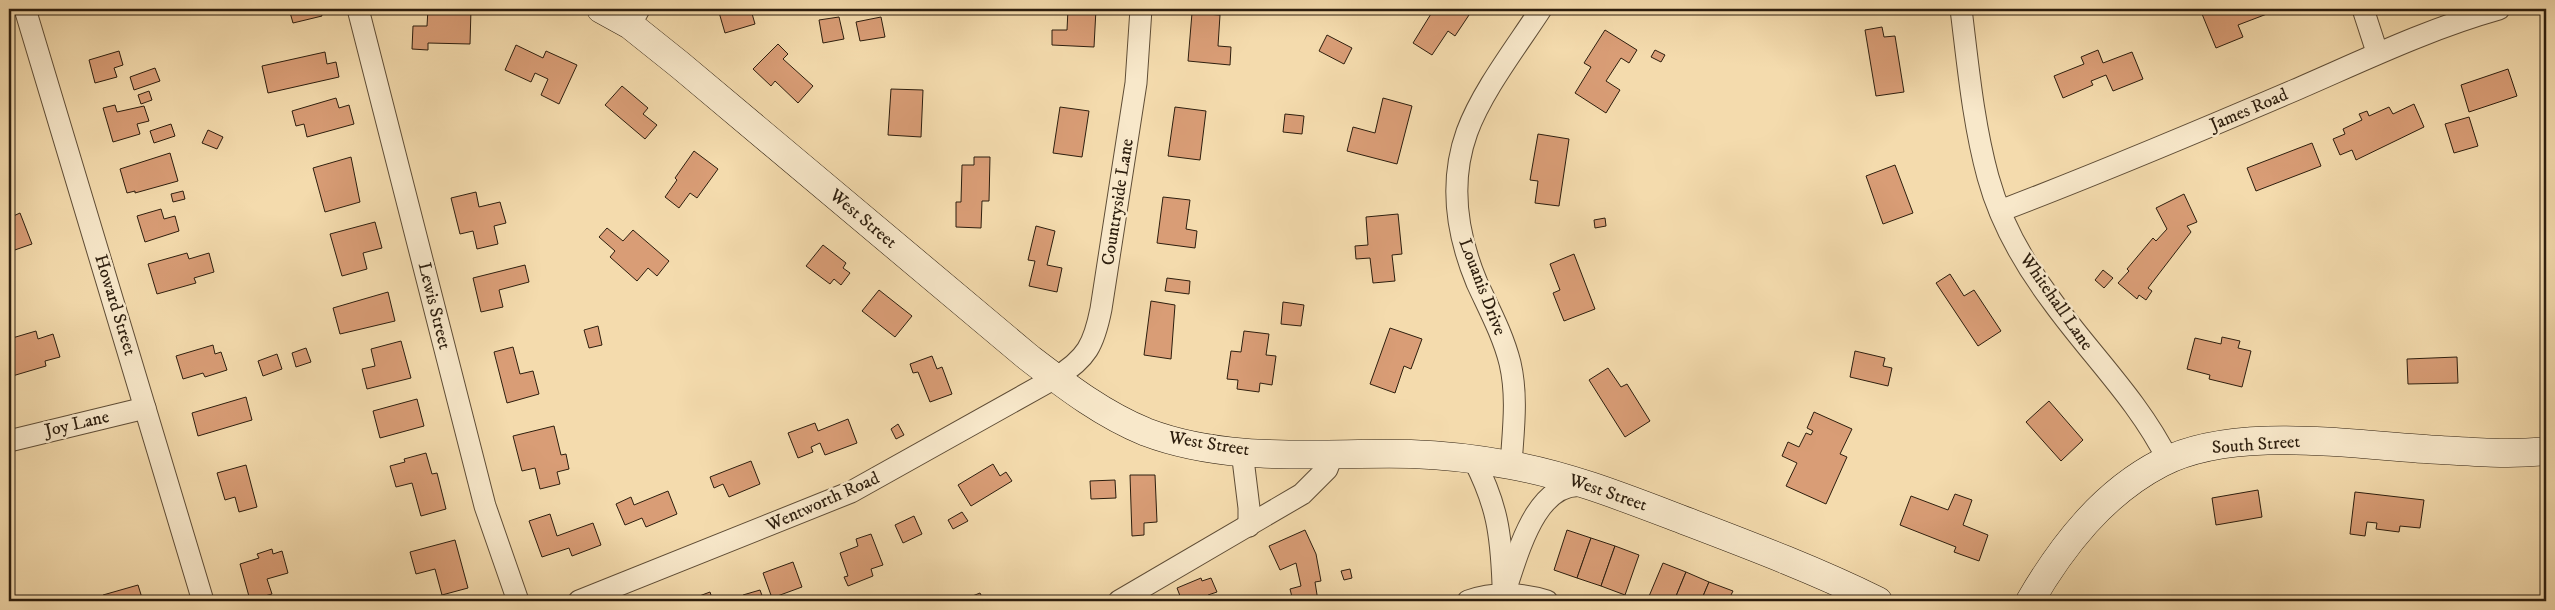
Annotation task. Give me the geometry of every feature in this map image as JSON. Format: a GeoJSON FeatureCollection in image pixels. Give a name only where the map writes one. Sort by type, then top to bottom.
{"type":"FeatureCollection","features":[{"type":"Feature","properties":{"kind":"main road","name":"West Street"},"geometry":{"type":"LineString","coordinates":[[601,9],[635,17],[998,333],[1102,411],[1149,433],[1194,445],[1242,451],[1332,456],[1410,454],[1511,465],[1590,487],[1797,563],[1878,601]]}},
{"type":"Feature","properties":{"kind":"main road","name":"South Street"},"geometry":{"type":"LineString","coordinates":[[2030,601],[2076,532],[2134,480],[2168,460],[2220,445],[2276,441],[2498,454],[2546,451]]}},
{"type":"Feature","properties":{"kind":"street","name":"Howard Street"},"geometry":{"type":"LineString","coordinates":[[25,9],[202,601]]}},
{"type":"Feature","properties":{"kind":"street","name":"Lewis Street"},"geometry":{"type":"LineString","coordinates":[[358,9],[485,506],[518,601]]}},
{"type":"Feature","properties":{"kind":"street","name":"Countryside Lane"},"geometry":{"type":"LineString","coordinates":[[1056,378],[1073,367],[1085,355],[1097,328],[1136,83],[1141,9]]}},
{"type":"Feature","properties":{"kind":"street","name":"Louanis Drive"},"geometry":{"type":"LineString","coordinates":[[1511,465],[1514,412],[1512,370],[1498,329],[1465,249],[1458,220],[1458,176],[1463,147],[1472,119],[1541,9]]}},
{"type":"Feature","properties":{"kind":"street","name":"Whitehall Lane"},"geometry":{"type":"LineString","coordinates":[[1961,9],[1975,118],[1988,176],[2000,211],[2018,248],[2051,301],[2142,416],[2168,460]]}},
{"type":"Feature","properties":{"kind":"street"},"geometry":{"type":"LineString","coordinates":[[2363,9],[2377,52]]}},
{"type":"Feature","properties":{"kind":"street","name":"James Road"},"geometry":{"type":"LineString","coordinates":[[2000,211],[2114,168],[2377,52],[2444,26],[2499,9]]}},
{"type":"Feature","properties":{"kind":"street","name":"Wentworth Road"},"geometry":{"type":"LineString","coordinates":[[579,601],[851,492],[1056,378]]}},
{"type":"Feature","properties":{"kind":"street","name":"Joy Lane"},"geometry":{"type":"LineString","coordinates":[[9,441],[145,408]]}},
{"type":"Feature","properties":{"kind":"street"},"geometry":{"type":"LineString","coordinates":[[1242,451],[1249,508],[1249,526]]}},
{"type":"Feature","properties":{"kind":"street"},"geometry":{"type":"LineString","coordinates":[[1119,601],[1302,494],[1326,469],[1332,456]]}},
{"type":"Feature","properties":{"kind":"street"},"geometry":{"type":"LineString","coordinates":[[1474,460],[1488,488],[1498,520],[1504,594]]}},
{"type":"Feature","properties":{"kind":"street"},"geometry":{"type":"LineString","coordinates":[[1504,594],[1533,518],[1545,501],[1553,493],[1566,486],[1575,484],[1590,487]]}},
{"type":"Feature","properties":{"kind":"street"},"geometry":{"type":"LineString","coordinates":[[1468,601],[1504,594],[1522,595],[1547,601]]}},
{"type":"Feature","properties":{"kind":"building"},"geometry":{"type":"Polygon","coordinates":[[[289,9],[320,9],[322,16],[293,23],[289,9]]]}},
{"type":"Feature","properties":{"kind":"building"},"geometry":{"type":"Polygon","coordinates":[[[428,9],[471,9],[470,44],[428,43],[428,50],[412,49],[413,26],[427,26],[428,9]]]}},
{"type":"Feature","properties":{"kind":"building"},"geometry":{"type":"Polygon","coordinates":[[[718,9],[755,9],[751,10],[755,24],[725,33],[718,9]]]}},
{"type":"Feature","properties":{"kind":"building"},"geometry":{"type":"Polygon","coordinates":[[[1068,9],[1096,9],[1094,47],[1052,45],[1052,30],[1067,30],[1068,9]]]}},
{"type":"Feature","properties":{"kind":"building"},"geometry":{"type":"Polygon","coordinates":[[[1434,9],[1473,9],[1455,36],[1448,31],[1432,55],[1413,43],[1434,9]]]}},
{"type":"Feature","properties":{"kind":"building"},"geometry":{"type":"Polygon","coordinates":[[[2216,9],[2280,9],[2238,25],[2243,37],[2216,48],[2202,14],[2216,9]]]}},
{"type":"Feature","properties":{"kind":"building"},"geometry":{"type":"Polygon","coordinates":[[[1192,13],[1220,15],[1218,46],[1231,47],[1230,65],[1188,61],[1192,13]]]}},
{"type":"Feature","properties":{"kind":"building"},"geometry":{"type":"Polygon","coordinates":[[[839,17],[844,39],[823,43],[819,20],[839,17]]]}},
{"type":"Feature","properties":{"kind":"building"},"geometry":{"type":"Polygon","coordinates":[[[881,17],[885,37],[860,41],[856,22],[881,17]]]}},
{"type":"Feature","properties":{"kind":"building"},"geometry":{"type":"Polygon","coordinates":[[[1882,27],[1884,37],[1895,36],[1904,92],[1876,96],[1865,30],[1882,27]]]}},
{"type":"Feature","properties":{"kind":"building"},"geometry":{"type":"Polygon","coordinates":[[[1605,30],[1637,50],[1629,63],[1621,58],[1606,81],[1620,90],[1606,113],[1575,93],[1591,67],[1584,63],[1605,30]]]}},
{"type":"Feature","properties":{"kind":"building"},"geometry":{"type":"Polygon","coordinates":[[[1327,35],[1352,48],[1344,64],[1319,51],[1327,35]]]}},
{"type":"Feature","properties":{"kind":"building"},"geometry":{"type":"Polygon","coordinates":[[[778,44],[788,54],[783,59],[813,86],[798,103],[775,81],[771,86],[753,69],[778,44]]]}},
{"type":"Feature","properties":{"kind":"building"},"geometry":{"type":"Polygon","coordinates":[[[516,45],[543,58],[546,51],[577,65],[559,104],[541,95],[548,79],[535,73],[531,82],[505,70],[516,45]]]}},
{"type":"Feature","properties":{"kind":"building"},"geometry":{"type":"Polygon","coordinates":[[[1655,50],[1665,55],[1661,62],[1651,57],[1655,50]]]}},
{"type":"Feature","properties":{"kind":"building"},"geometry":{"type":"Polygon","coordinates":[[[2098,50],[2103,63],[2132,52],[2143,79],[2113,91],[2106,75],[2091,81],[2093,85],[2063,98],[2054,76],[2084,64],[2081,57],[2098,50]]]}},
{"type":"Feature","properties":{"kind":"building"},"geometry":{"type":"Polygon","coordinates":[[[119,51],[123,65],[114,68],[117,77],[95,83],[89,60],[119,51]]]}},
{"type":"Feature","properties":{"kind":"building"},"geometry":{"type":"Polygon","coordinates":[[[325,52],[327,64],[336,62],[339,77],[268,93],[262,66],[325,52]]]}},
{"type":"Feature","properties":{"kind":"building"},"geometry":{"type":"Polygon","coordinates":[[[155,68],[160,81],[134,90],[130,77],[155,68]]]}},
{"type":"Feature","properties":{"kind":"building"},"geometry":{"type":"Polygon","coordinates":[[[2508,69],[2517,96],[2469,112],[2461,85],[2508,69]]]}},
{"type":"Feature","properties":{"kind":"building"},"geometry":{"type":"Polygon","coordinates":[[[622,86],[648,108],[643,114],[657,125],[645,139],[605,105],[622,86]]]}},
{"type":"Feature","properties":{"kind":"building"},"geometry":{"type":"Polygon","coordinates":[[[891,89],[923,90],[921,137],[888,135],[891,89]]]}},
{"type":"Feature","properties":{"kind":"building"},"geometry":{"type":"Polygon","coordinates":[[[149,91],[152,100],[141,104],[138,95],[149,91]]]}},
{"type":"Feature","properties":{"kind":"building"},"geometry":{"type":"Polygon","coordinates":[[[336,98],[339,108],[349,105],[354,124],[307,137],[304,124],[296,126],[292,111],[336,98]]]}},
{"type":"Feature","properties":{"kind":"building"},"geometry":{"type":"Polygon","coordinates":[[[1383,98],[1412,106],[1397,164],[1347,151],[1353,127],[1375,133],[1383,98]]]}},
{"type":"Feature","properties":{"kind":"building"},"geometry":{"type":"Polygon","coordinates":[[[2414,104],[2424,127],[2356,160],[2352,150],[2340,155],[2333,139],[2345,134],[2343,129],[2362,120],[2359,114],[2367,111],[2369,116],[2389,107],[2393,114],[2414,104]]]}},
{"type":"Feature","properties":{"kind":"building"},"geometry":{"type":"Polygon","coordinates":[[[115,105],[117,112],[144,106],[149,121],[137,124],[140,134],[113,142],[103,108],[115,105]]]}},
{"type":"Feature","properties":{"kind":"building"},"geometry":{"type":"Polygon","coordinates":[[[1060,107],[1089,111],[1082,157],[1053,153],[1060,107]]]}},
{"type":"Feature","properties":{"kind":"building"},"geometry":{"type":"Polygon","coordinates":[[[1175,107],[1206,111],[1200,160],[1168,156],[1175,107]]]}},
{"type":"Feature","properties":{"kind":"building"},"geometry":{"type":"Polygon","coordinates":[[[1285,114],[1304,116],[1302,134],[1283,132],[1285,114]]]}},
{"type":"Feature","properties":{"kind":"building"},"geometry":{"type":"Polygon","coordinates":[[[2469,117],[2478,146],[2454,153],[2445,124],[2469,117]]]}},
{"type":"Feature","properties":{"kind":"building"},"geometry":{"type":"Polygon","coordinates":[[[171,124],[175,136],[154,143],[150,131],[171,124]]]}},
{"type":"Feature","properties":{"kind":"building"},"geometry":{"type":"Polygon","coordinates":[[[208,130],[223,137],[217,149],[202,143],[208,130]]]}},
{"type":"Feature","properties":{"kind":"building"},"geometry":{"type":"Polygon","coordinates":[[[1538,134],[1569,139],[1559,206],[1535,203],[1538,181],[1530,180],[1538,134]]]}},
{"type":"Feature","properties":{"kind":"building"},"geometry":{"type":"Polygon","coordinates":[[[2312,143],[2321,166],[2256,191],[2247,168],[2312,143]]]}},
{"type":"Feature","properties":{"kind":"building"},"geometry":{"type":"Polygon","coordinates":[[[694,151],[718,169],[697,198],[690,193],[679,208],[665,197],[677,180],[675,178],[694,151]]]}},
{"type":"Feature","properties":{"kind":"building"},"geometry":{"type":"Polygon","coordinates":[[[170,153],[178,181],[135,193],[135,191],[127,193],[120,169],[170,153]]]}},
{"type":"Feature","properties":{"kind":"building"},"geometry":{"type":"Polygon","coordinates":[[[351,157],[360,202],[325,212],[313,168],[351,157]]]}},
{"type":"Feature","properties":{"kind":"building"},"geometry":{"type":"Polygon","coordinates":[[[974,157],[990,157],[989,201],[982,201],[981,228],[956,227],[956,202],[961,202],[962,165],[974,165],[974,157]]]}},
{"type":"Feature","properties":{"kind":"building"},"geometry":{"type":"Polygon","coordinates":[[[1895,165],[1913,213],[1883,224],[1866,176],[1895,165]]]}},
{"type":"Feature","properties":{"kind":"building"},"geometry":{"type":"Polygon","coordinates":[[[183,191],[185,199],[173,202],[171,194],[183,191]]]}},
{"type":"Feature","properties":{"kind":"building"},"geometry":{"type":"Polygon","coordinates":[[[476,192],[479,207],[500,202],[506,223],[494,226],[498,244],[477,249],[473,231],[460,234],[451,198],[476,192]]]}},
{"type":"Feature","properties":{"kind":"building"},"geometry":{"type":"Polygon","coordinates":[[[2184,194],[2197,222],[2187,226],[2191,232],[2148,288],[2152,291],[2146,300],[2139,295],[2137,299],[2118,283],[2153,238],[2156,241],[2167,229],[2156,208],[2184,194]]]}},
{"type":"Feature","properties":{"kind":"building"},"geometry":{"type":"Polygon","coordinates":[[[1163,197],[1190,200],[1186,229],[1197,231],[1195,248],[1157,243],[1163,197]]]}},
{"type":"Feature","properties":{"kind":"building"},"geometry":{"type":"Polygon","coordinates":[[[161,209],[164,219],[175,216],[179,231],[145,242],[137,216],[161,209]]]}},
{"type":"Feature","properties":{"kind":"building"},"geometry":{"type":"Polygon","coordinates":[[[20,213],[32,244],[9,252],[9,218],[20,213]]]}},
{"type":"Feature","properties":{"kind":"building"},"geometry":{"type":"Polygon","coordinates":[[[1398,214],[1402,254],[1392,255],[1395,281],[1373,283],[1370,258],[1356,259],[1355,246],[1368,245],[1366,217],[1398,214]]]}},
{"type":"Feature","properties":{"kind":"building"},"geometry":{"type":"Polygon","coordinates":[[[1605,218],[1606,226],[1595,228],[1594,220],[1605,218]]]}},
{"type":"Feature","properties":{"kind":"building"},"geometry":{"type":"Polygon","coordinates":[[[375,222],[382,248],[363,253],[367,269],[342,276],[330,234],[375,222]]]}},
{"type":"Feature","properties":{"kind":"building"},"geometry":{"type":"Polygon","coordinates":[[[1036,226],[1055,231],[1047,265],[1062,268],[1057,292],[1029,286],[1035,261],[1028,260],[1036,226]]]}},
{"type":"Feature","properties":{"kind":"building"},"geometry":{"type":"Polygon","coordinates":[[[607,228],[623,241],[633,230],[669,261],[657,276],[648,268],[637,281],[610,257],[615,251],[599,237],[607,228]]]}},
{"type":"Feature","properties":{"kind":"building"},"geometry":{"type":"Polygon","coordinates":[[[823,245],[846,263],[843,268],[850,273],[841,285],[834,279],[830,284],[806,266],[823,245]]]}},
{"type":"Feature","properties":{"kind":"building"},"geometry":{"type":"Polygon","coordinates":[[[187,253],[189,259],[209,253],[214,272],[194,278],[196,283],[157,294],[148,264],[187,253]]]}},
{"type":"Feature","properties":{"kind":"building"},"geometry":{"type":"Polygon","coordinates":[[[1574,254],[1595,309],[1564,321],[1553,293],[1560,290],[1550,264],[1574,254]]]}},
{"type":"Feature","properties":{"kind":"building"},"geometry":{"type":"Polygon","coordinates":[[[525,265],[529,282],[499,290],[503,307],[481,312],[473,278],[525,265]]]}},
{"type":"Feature","properties":{"kind":"building"},"geometry":{"type":"Polygon","coordinates":[[[2103,270],[2113,278],[2104,288],[2095,280],[2103,270]]]}},
{"type":"Feature","properties":{"kind":"building"},"geometry":{"type":"Polygon","coordinates":[[[1950,274],[1964,296],[1974,290],[2001,331],[1978,346],[1936,283],[1950,274]]]}},
{"type":"Feature","properties":{"kind":"building"},"geometry":{"type":"Polygon","coordinates":[[[1167,278],[1190,281],[1189,294],[1165,291],[1167,278]]]}},
{"type":"Feature","properties":{"kind":"building"},"geometry":{"type":"Polygon","coordinates":[[[879,290],[912,316],[895,337],[862,311],[879,290]]]}},
{"type":"Feature","properties":{"kind":"building"},"geometry":{"type":"Polygon","coordinates":[[[388,292],[395,321],[340,334],[333,308],[388,292]]]}},
{"type":"Feature","properties":{"kind":"building"},"geometry":{"type":"Polygon","coordinates":[[[1151,301],[1175,305],[1171,359],[1144,355],[1151,301]]]}},
{"type":"Feature","properties":{"kind":"building"},"geometry":{"type":"Polygon","coordinates":[[[1283,302],[1304,305],[1301,326],[1281,324],[1283,302]]]}},
{"type":"Feature","properties":{"kind":"building"},"geometry":{"type":"Polygon","coordinates":[[[598,326],[602,345],[589,348],[584,330],[598,326]]]}},
{"type":"Feature","properties":{"kind":"building"},"geometry":{"type":"Polygon","coordinates":[[[1390,328],[1422,339],[1411,369],[1404,366],[1395,393],[1370,384],[1390,328]]]}},
{"type":"Feature","properties":{"kind":"building"},"geometry":{"type":"Polygon","coordinates":[[[36,331],[38,339],[53,334],[60,357],[45,361],[46,366],[9,377],[9,339],[36,331]]]}},
{"type":"Feature","properties":{"kind":"building"},"geometry":{"type":"Polygon","coordinates":[[[1244,331],[1269,334],[1266,355],[1276,356],[1272,385],[1260,383],[1259,392],[1237,389],[1238,380],[1227,379],[1231,351],[1241,352],[1244,331]]]}},
{"type":"Feature","properties":{"kind":"building"},"geometry":{"type":"Polygon","coordinates":[[[2222,337],[2240,341],[2238,348],[2251,351],[2242,387],[2209,379],[2210,375],[2187,369],[2195,338],[2221,344],[2222,337]]]}},
{"type":"Feature","properties":{"kind":"building"},"geometry":{"type":"Polygon","coordinates":[[[401,341],[411,378],[367,389],[362,369],[375,366],[371,349],[401,341]]]}},
{"type":"Feature","properties":{"kind":"building"},"geometry":{"type":"Polygon","coordinates":[[[213,345],[215,354],[221,352],[227,370],[205,377],[203,373],[183,379],[176,356],[213,345]]]}},
{"type":"Feature","properties":{"kind":"building"},"geometry":{"type":"Polygon","coordinates":[[[513,347],[520,374],[533,371],[539,394],[507,403],[494,352],[513,347]]]}},
{"type":"Feature","properties":{"kind":"building"},"geometry":{"type":"Polygon","coordinates":[[[306,348],[311,362],[296,367],[292,353],[306,348]]]}},
{"type":"Feature","properties":{"kind":"building"},"geometry":{"type":"Polygon","coordinates":[[[1855,351],[1885,358],[1883,366],[1892,368],[1888,386],[1850,377],[1855,351]]]}},
{"type":"Feature","properties":{"kind":"building"},"geometry":{"type":"Polygon","coordinates":[[[277,354],[282,369],[263,376],[258,361],[277,354]]]}},
{"type":"Feature","properties":{"kind":"building"},"geometry":{"type":"Polygon","coordinates":[[[932,356],[937,369],[942,367],[952,394],[930,402],[918,372],[913,373],[910,364],[932,356]]]}},
{"type":"Feature","properties":{"kind":"building"},"geometry":{"type":"Polygon","coordinates":[[[2457,357],[2458,383],[2408,384],[2407,359],[2457,357]]]}},
{"type":"Feature","properties":{"kind":"building"},"geometry":{"type":"Polygon","coordinates":[[[1608,368],[1621,387],[1627,384],[1650,421],[1625,437],[1589,380],[1608,368]]]}},
{"type":"Feature","properties":{"kind":"building"},"geometry":{"type":"Polygon","coordinates":[[[246,397],[252,420],[198,436],[192,413],[246,397]]]}},
{"type":"Feature","properties":{"kind":"building"},"geometry":{"type":"Polygon","coordinates":[[[417,399],[424,426],[380,438],[373,411],[417,399]]]}},
{"type":"Feature","properties":{"kind":"building"},"geometry":{"type":"Polygon","coordinates":[[[2049,401],[2083,440],[2061,461],[2026,422],[2049,401]]]}},
{"type":"Feature","properties":{"kind":"building"},"geometry":{"type":"Polygon","coordinates":[[[1814,412],[1852,429],[1840,454],[1847,457],[1826,504],[1786,486],[1797,463],[1782,456],[1788,442],[1799,447],[1806,433],[1811,435],[1813,431],[1807,428],[1814,412]]]}},
{"type":"Feature","properties":{"kind":"building"},"geometry":{"type":"Polygon","coordinates":[[[848,419],[857,443],[825,455],[820,443],[811,447],[813,452],[798,458],[788,433],[815,423],[818,431],[848,419]]]}},
{"type":"Feature","properties":{"kind":"building"},"geometry":{"type":"Polygon","coordinates":[[[898,424],[904,435],[896,439],[891,429],[898,424]]]}},
{"type":"Feature","properties":{"kind":"building"},"geometry":{"type":"Polygon","coordinates":[[[554,426],[561,455],[566,454],[569,469],[557,472],[560,484],[540,489],[535,468],[522,471],[513,436],[554,426]]]}},
{"type":"Feature","properties":{"kind":"building"},"geometry":{"type":"Polygon","coordinates":[[[426,453],[432,474],[437,473],[446,509],[421,516],[412,483],[396,487],[390,466],[405,462],[404,459],[426,453]]]}},
{"type":"Feature","properties":{"kind":"building"},"geometry":{"type":"Polygon","coordinates":[[[751,461],[760,484],[729,497],[723,484],[714,488],[710,477],[751,461]]]}},
{"type":"Feature","properties":{"kind":"building"},"geometry":{"type":"Polygon","coordinates":[[[993,464],[1000,476],[1006,472],[1012,481],[971,506],[958,485],[993,464]]]}},
{"type":"Feature","properties":{"kind":"building"},"geometry":{"type":"Polygon","coordinates":[[[246,465],[257,507],[239,512],[235,497],[225,500],[217,473],[246,465]]]}},
{"type":"Feature","properties":{"kind":"building"},"geometry":{"type":"Polygon","coordinates":[[[1130,475],[1155,475],[1157,522],[1144,523],[1144,535],[1132,536],[1130,475]]]}},
{"type":"Feature","properties":{"kind":"building"},"geometry":{"type":"Polygon","coordinates":[[[1115,480],[1116,498],[1091,499],[1090,481],[1115,480]]]}},
{"type":"Feature","properties":{"kind":"building"},"geometry":{"type":"Polygon","coordinates":[[[2258,490],[2262,517],[2216,525],[2212,498],[2258,490]]]}},
{"type":"Feature","properties":{"kind":"building"},"geometry":{"type":"Polygon","coordinates":[[[668,491],[677,514],[646,527],[642,518],[625,525],[616,504],[631,497],[634,505],[668,491]]]}},
{"type":"Feature","properties":{"kind":"building"},"geometry":{"type":"Polygon","coordinates":[[[2355,492],[2424,500],[2420,528],[2400,526],[2399,532],[2376,529],[2377,523],[2367,522],[2365,536],[2350,534],[2355,492]]]}},
{"type":"Feature","properties":{"kind":"building"},"geometry":{"type":"Polygon","coordinates":[[[1955,494],[1972,500],[1963,525],[1988,535],[1979,561],[1954,552],[1956,547],[1900,525],[1911,496],[1948,510],[1955,494]]]}},
{"type":"Feature","properties":{"kind":"building"},"geometry":{"type":"Polygon","coordinates":[[[962,512],[968,521],[953,529],[948,520],[962,512]]]}},
{"type":"Feature","properties":{"kind":"building"},"geometry":{"type":"Polygon","coordinates":[[[550,514],[557,536],[593,523],[601,545],[572,556],[569,548],[542,557],[529,521],[550,514]]]}},
{"type":"Feature","properties":{"kind":"building"},"geometry":{"type":"Polygon","coordinates":[[[914,516],[922,534],[903,543],[895,525],[914,516]]]}},
{"type":"Feature","properties":{"kind":"building"},"geometry":{"type":"Polygon","coordinates":[[[1305,530],[1316,554],[1321,581],[1315,582],[1318,601],[1293,601],[1290,589],[1301,586],[1296,563],[1280,570],[1269,546],[1305,530]]]}},
{"type":"Feature","properties":{"kind":"building"},"geometry":{"type":"Polygon","coordinates":[[[1567,530],[1591,538],[1577,578],[1554,570],[1567,530]]]}},
{"type":"Feature","properties":{"kind":"building"},"geometry":{"type":"Polygon","coordinates":[[[871,534],[883,565],[871,569],[873,576],[848,586],[844,577],[848,576],[840,553],[858,546],[856,539],[871,534]]]}},
{"type":"Feature","properties":{"kind":"building"},"geometry":{"type":"Polygon","coordinates":[[[1591,538],[1615,546],[1601,586],[1577,578],[1591,538]]]}},
{"type":"Feature","properties":{"kind":"building"},"geometry":{"type":"Polygon","coordinates":[[[455,540],[468,588],[442,595],[435,569],[416,574],[410,552],[455,540]]]}},
{"type":"Feature","properties":{"kind":"building"},"geometry":{"type":"Polygon","coordinates":[[[1615,546],[1639,555],[1625,595],[1601,586],[1615,546]]]}},
{"type":"Feature","properties":{"kind":"building"},"geometry":{"type":"Polygon","coordinates":[[[272,549],[273,554],[282,551],[288,573],[267,579],[272,594],[250,600],[240,564],[259,558],[257,554],[272,549]]]}},
{"type":"Feature","properties":{"kind":"building"},"geometry":{"type":"Polygon","coordinates":[[[793,562],[802,587],[772,598],[763,573],[793,562]]]}},
{"type":"Feature","properties":{"kind":"building"},"geometry":{"type":"Polygon","coordinates":[[[1663,563],[1686,572],[1674,601],[1647,601],[1663,563]]]}},
{"type":"Feature","properties":{"kind":"building"},"geometry":{"type":"Polygon","coordinates":[[[1350,569],[1352,578],[1344,580],[1341,571],[1350,569]]]}},
{"type":"Feature","properties":{"kind":"building"},"geometry":{"type":"Polygon","coordinates":[[[1686,572],[1709,582],[1701,601],[1674,601],[1686,572]]]}},
{"type":"Feature","properties":{"kind":"building"},"geometry":{"type":"Polygon","coordinates":[[[1201,578],[1202,581],[1211,578],[1217,592],[1208,595],[1211,601],[1182,601],[1177,588],[1201,578]]]}},
{"type":"Feature","properties":{"kind":"building"},"geometry":{"type":"Polygon","coordinates":[[[1709,582],[1733,591],[1728,601],[1701,601],[1709,582]]]}},
{"type":"Feature","properties":{"kind":"building"},"geometry":{"type":"Polygon","coordinates":[[[138,585],[143,601],[86,601],[104,598],[103,595],[138,585]]]}},
{"type":"Feature","properties":{"kind":"building"},"geometry":{"type":"Polygon","coordinates":[[[760,590],[764,601],[745,601],[743,595],[760,590]]]}},
{"type":"Feature","properties":{"kind":"building"},"geometry":{"type":"Polygon","coordinates":[[[710,592],[713,601],[686,601],[710,592]]]}},
{"type":"Feature","properties":{"kind":"building"},"geometry":{"type":"Polygon","coordinates":[[[980,593],[984,601],[960,601],[980,593]]]}}]}
